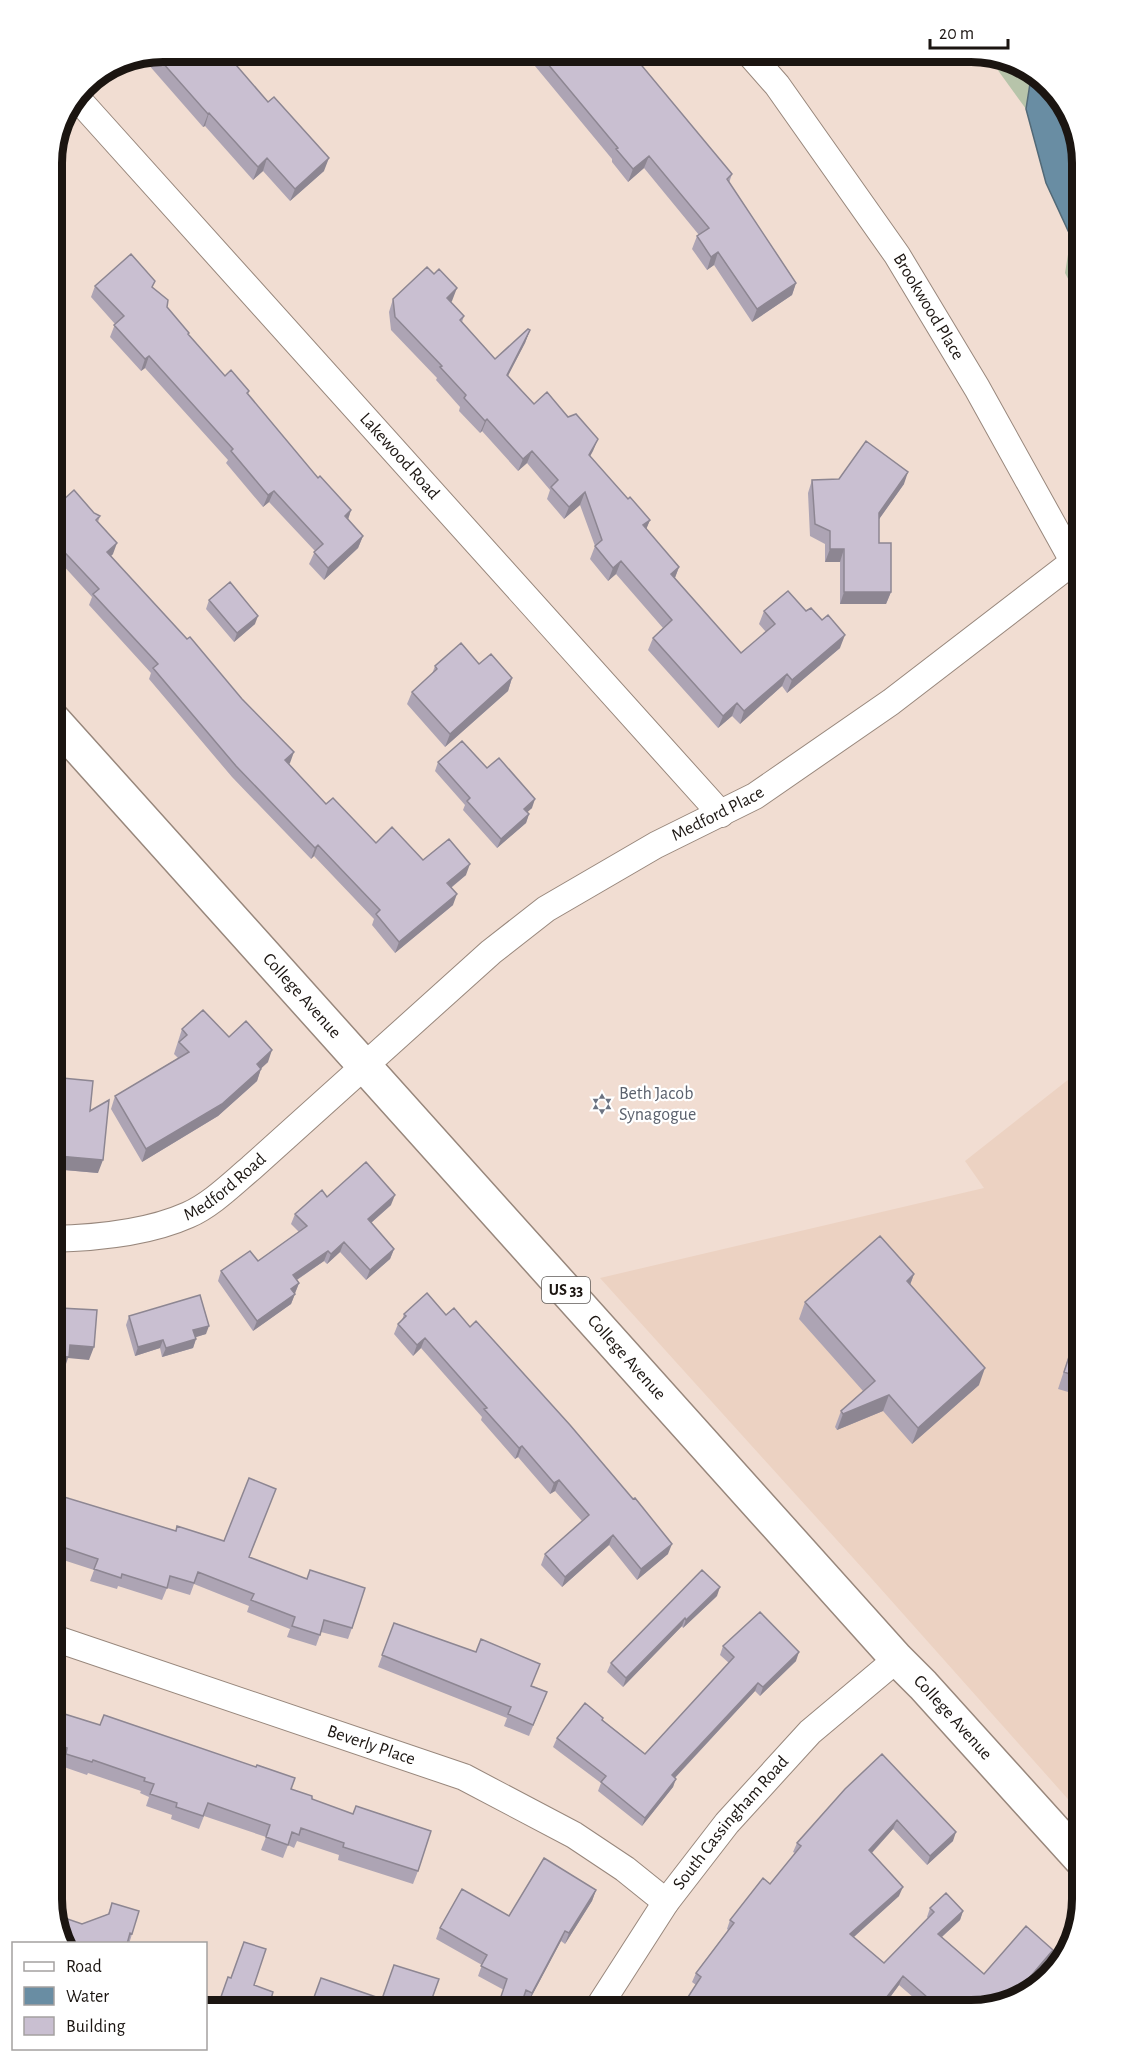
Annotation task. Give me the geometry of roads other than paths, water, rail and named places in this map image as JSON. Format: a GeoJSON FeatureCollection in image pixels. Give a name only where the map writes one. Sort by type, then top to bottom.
{"type":"FeatureCollection","features":[{"type":"Feature","properties":{"kind":"main road","name":"College Avenue"},"geometry":{"type":"LineString","coordinates":[[62,729],[897,1659],[1072,1850]]}},
{"type":"Feature","properties":{"kind":"street","name":"Brookwood Place"},"geometry":{"type":"LineString","coordinates":[[756,62],[777,86],[897,255],[977,388],[1072,559]]}},
{"type":"Feature","properties":{"kind":"street","name":"Lakewood Road"},"geometry":{"type":"LineString","coordinates":[[82,102],[721,814]]}},
{"type":"Feature","properties":{"kind":"street","name":"Medford Place"},"geometry":{"type":"LineString","coordinates":[[364,1065],[491,952],[546,909],[656,845],[755,796],[1072,574]]}},
{"type":"Feature","properties":{"kind":"street","name":"Medford Road"},"geometry":{"type":"LineString","coordinates":[[62,1238],[113,1234],[152,1226],[188,1215],[221,1193],[251,1168],[364,1065]]}},
{"type":"Feature","properties":{"kind":"street","name":"Beverly Place"},"geometry":{"type":"LineString","coordinates":[[62,1642],[464,1777],[574,1835],[626,1869],[666,1902]]}},
{"type":"Feature","properties":{"kind":"street","name":"South Cassingham Road"},"geometry":{"type":"LineString","coordinates":[[603,2000],[666,1902],[728,1823],[810,1732],[897,1659]]}},
{"type":"Feature","properties":{"kind":"water"},"geometry":{"type":"Polygon","coordinates":[[[1031,80],[1052,101],[1065,124],[1071,143],[1072,239],[1046,183],[1026,109],[1031,80]]]}},
{"type":"Feature","properties":{"kind":"place","name":"Beth Jacob Synagogue"},"geometry":{"type":"Point","coordinates":[602,1104]}}]}
